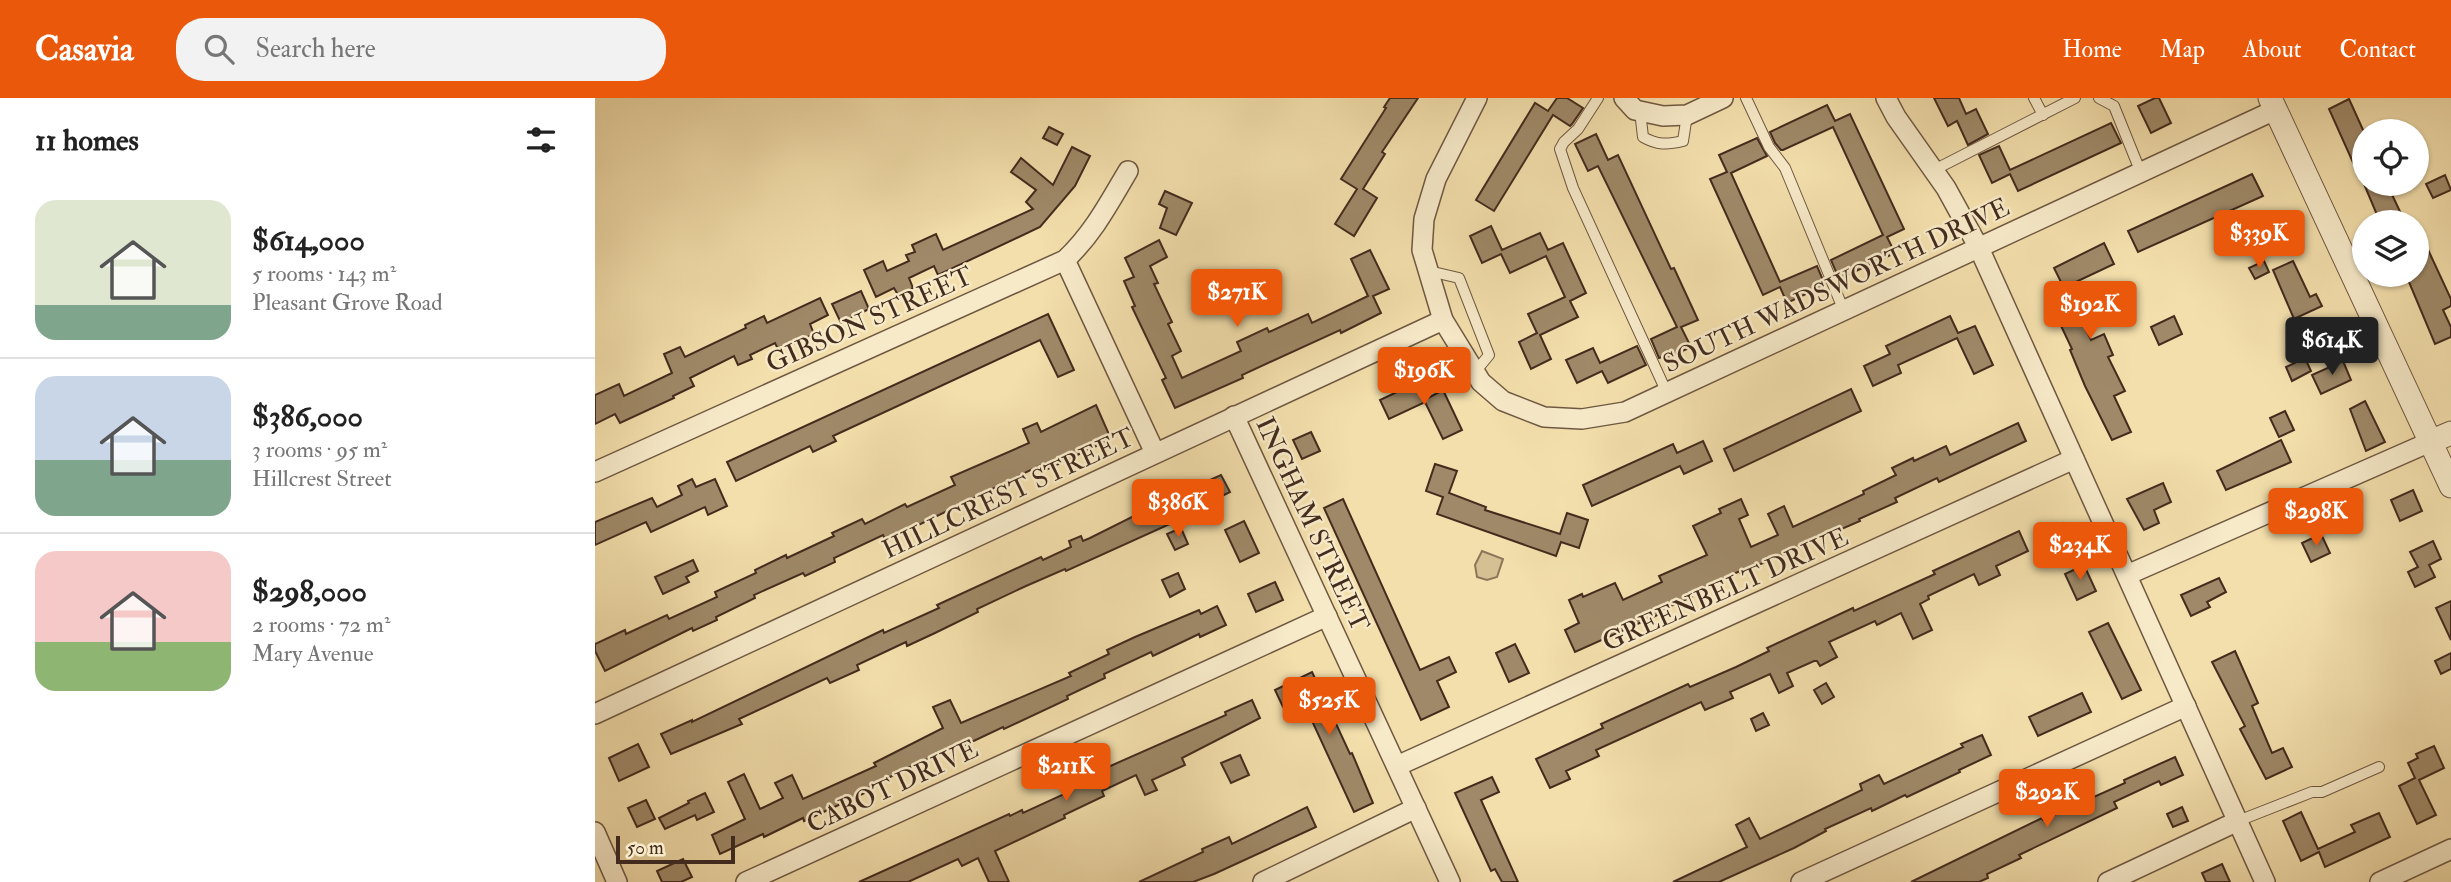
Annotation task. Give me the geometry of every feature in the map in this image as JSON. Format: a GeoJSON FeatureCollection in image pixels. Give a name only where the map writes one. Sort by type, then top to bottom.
{"type":"FeatureCollection","features":[{"type":"Feature","properties":{"kind":"street","name":"SOUTH WADSWORTH DRIVE"},"geometry":{"type":"LineString","coordinates":[[1477,98],[1436,179],[1424,219],[1422,250],[1443,320],[1481,382],[1503,401],[1544,418],[1582,419],[1625,412],[1667,393],[2141,173],[2272,104]]}},
{"type":"Feature","properties":{"kind":"street"},"geometry":{"type":"LineString","coordinates":[[1624,98],[1635,110],[1663,116],[1687,115],[1723,98]]}},
{"type":"Feature","properties":{"kind":"street"},"geometry":{"type":"LineString","coordinates":[[1886,98],[1896,117],[1934,170],[1979,248],[2265,882]]}},
{"type":"Feature","properties":{"kind":"street"},"geometry":{"type":"LineString","coordinates":[[2272,104],[2441,438],[2451,486]]}},
{"type":"Feature","properties":{"kind":"street","name":"GIBSON STREET"},"geometry":{"type":"LineString","coordinates":[[595,472],[1065,260],[1083,243],[1101,219],[1128,171]]}},
{"type":"Feature","properties":{"kind":"street"},"geometry":{"type":"LineString","coordinates":[[1065,260],[1155,453]]}},
{"type":"Feature","properties":{"kind":"street","name":"HILLCREST STREET"},"geometry":{"type":"LineString","coordinates":[[595,714],[1443,320]]}},
{"type":"Feature","properties":{"kind":"street","name":"INGHAM STREET"},"geometry":{"type":"LineString","coordinates":[[1234,416],[1450,882]]}},
{"type":"Feature","properties":{"kind":"street"},"geometry":{"type":"LineString","coordinates":[[2127,575],[2441,438]]}},
{"type":"Feature","properties":{"kind":"street","name":"GREENBELT DRIVE"},"geometry":{"type":"LineString","coordinates":[[1397,766],[2074,460]]}},
{"type":"Feature","properties":{"kind":"street","name":"CABOT DRIVE"},"geometry":{"type":"LineString","coordinates":[[746,882],[1327,616]]}},
{"type":"Feature","properties":{"kind":"street"},"geometry":{"type":"LineString","coordinates":[[1801,882],[2186,706]]}},
{"type":"Feature","properties":{"kind":"street"},"geometry":{"type":"LineString","coordinates":[[1263,882],[1416,808]]}},
{"type":"Feature","properties":{"kind":"street"},"geometry":{"type":"LineString","coordinates":[[2108,882],[2238,821]]}},
{"type":"Feature","properties":{"kind":"street"},"geometry":{"type":"LineString","coordinates":[[595,832],[617,882]]}},
{"type":"Feature","properties":{"kind":"street"},"geometry":{"type":"LineString","coordinates":[[2380,882],[2451,849]]}},
{"type":"Feature","properties":{"kind":"lane"},"geometry":{"type":"LineString","coordinates":[[1598,98],[1578,129],[1564,142],[1560,149],[1561,156],[1667,393]]}},
{"type":"Feature","properties":{"kind":"lane"},"geometry":{"type":"LineString","coordinates":[[1746,98],[1769,147],[1785,168],[1844,311]]}},
{"type":"Feature","properties":{"kind":"lane"},"geometry":{"type":"LineString","coordinates":[[2034,98],[2043,115]]}},
{"type":"Feature","properties":{"kind":"lane"},"geometry":{"type":"LineString","coordinates":[[1934,170],[2075,98]]}},
{"type":"Feature","properties":{"kind":"lane"},"geometry":{"type":"LineString","coordinates":[[2099,98],[2114,106],[2141,173]]}},
{"type":"Feature","properties":{"kind":"lane"},"geometry":{"type":"LineString","coordinates":[[1640,111],[1643,137],[1655,144],[1683,141],[1687,115]]}},
{"type":"Feature","properties":{"kind":"lane"},"geometry":{"type":"LineString","coordinates":[[1428,270],[1459,278],[1489,355],[1475,372]]}},
{"type":"Feature","properties":{"kind":"lane"},"geometry":{"type":"LineString","coordinates":[[2238,821],[2312,792],[2322,792],[2379,767]]}},
{"type":"Feature","properties":{"kind":"shaded area"},"geometry":{"type":"Polygon","coordinates":[[[1482,551],[1503,559],[1497,577],[1487,580],[1477,577],[1475,565],[1482,551]]]}},
{"type":"Feature","properties":{"kind":"building"},"geometry":{"type":"Polygon","coordinates":[[[1390,98],[1418,98],[1382,152],[1385,154],[1363,189],[1377,198],[1354,236],[1335,224],[1357,189],[1341,179],[1390,98]]]}},
{"type":"Feature","properties":{"kind":"building"},"geometry":{"type":"Polygon","coordinates":[[[1557,98],[1567,98],[1583,108],[1572,124],[1570,126],[1553,115],[1494,211],[1476,200],[1535,103],[1548,111],[1557,98]]]}},
{"type":"Feature","properties":{"kind":"building"},"geometry":{"type":"Polygon","coordinates":[[[1934,98],[1959,98],[1966,114],[1976,109],[1988,134],[1968,145],[1957,121],[1948,126],[1934,98]]]}},
{"type":"Feature","properties":{"kind":"building"},"geometry":{"type":"Polygon","coordinates":[[[2159,98],[2171,123],[2151,133],[2138,106],[2159,98]]]}},
{"type":"Feature","properties":{"kind":"building"},"geometry":{"type":"Polygon","coordinates":[[[2349,99],[2358,119],[2352,119],[2352,160],[2329,109],[2349,99]]]}},
{"type":"Feature","properties":{"kind":"building"},"geometry":{"type":"Polygon","coordinates":[[[1827,105],[1835,121],[1850,114],[1904,229],[1887,237],[1895,253],[1839,279],[1831,260],[1883,235],[1833,127],[1783,150],[1775,143],[1770,132],[1827,105]]]}},
{"type":"Feature","properties":{"kind":"building"},"geometry":{"type":"Polygon","coordinates":[[[2111,123],[2121,143],[2018,191],[2010,174],[1992,183],[1979,155],[1999,146],[2010,170],[2111,123]]]}},
{"type":"Feature","properties":{"kind":"building"},"geometry":{"type":"Polygon","coordinates":[[[1049,127],[1063,134],[1057,145],[1043,138],[1049,127]]]}},
{"type":"Feature","properties":{"kind":"building"},"geometry":{"type":"Polygon","coordinates":[[[1596,134],[1608,160],[1618,155],[1698,320],[1681,327],[1691,347],[1663,360],[1662,357],[1659,358],[1651,339],[1677,327],[1598,166],[1588,171],[1575,144],[1596,134]]]}},
{"type":"Feature","properties":{"kind":"building"},"geometry":{"type":"Polygon","coordinates":[[[1757,138],[1767,156],[1731,173],[1780,282],[1817,266],[1825,285],[1787,303],[1780,287],[1763,295],[1710,179],[1727,172],[1719,155],[1757,138]]]}},
{"type":"Feature","properties":{"kind":"building"},"geometry":{"type":"Polygon","coordinates":[[[1072,147],[1090,156],[1075,186],[1040,227],[938,275],[934,266],[909,278],[913,288],[898,295],[894,288],[876,297],[864,270],[883,261],[887,271],[909,261],[906,255],[915,252],[912,245],[936,234],[943,250],[1033,209],[1026,202],[1036,190],[1011,172],[1021,158],[1053,185],[1072,147]]]}},
{"type":"Feature","properties":{"kind":"building"},"geometry":{"type":"Polygon","coordinates":[[[2252,174],[2263,196],[2138,252],[2128,231],[2252,174]]]}},
{"type":"Feature","properties":{"kind":"building"},"geometry":{"type":"Polygon","coordinates":[[[2445,175],[2451,190],[2433,198],[2429,183],[2445,175]]]}},
{"type":"Feature","properties":{"kind":"building"},"geometry":{"type":"Polygon","coordinates":[[[1165,191],[1192,203],[1176,235],[1160,228],[1167,208],[1159,204],[1165,191]]]}},
{"type":"Feature","properties":{"kind":"building"},"geometry":{"type":"Polygon","coordinates":[[[2369,196],[2393,196],[2399,210],[2375,210],[2369,196]]]}},
{"type":"Feature","properties":{"kind":"building"},"geometry":{"type":"Polygon","coordinates":[[[1491,226],[1502,250],[1540,233],[1548,250],[1563,243],[1586,293],[1570,301],[1578,317],[1540,335],[1551,359],[1531,369],[1519,342],[1537,333],[1528,314],[1565,297],[1546,256],[1510,273],[1501,254],[1482,263],[1470,236],[1491,226]]]}},
{"type":"Feature","properties":{"kind":"building"},"geometry":{"type":"Polygon","coordinates":[[[1159,240],[1167,257],[1150,266],[1158,283],[1154,284],[1172,322],[1168,324],[1181,351],[1172,356],[1182,378],[1241,351],[1237,342],[1267,328],[1269,332],[1308,314],[1312,323],[1368,296],[1351,259],[1370,250],[1389,289],[1373,296],[1381,313],[1175,408],[1162,380],[1166,378],[1132,307],[1135,306],[1124,281],[1134,277],[1125,258],[1159,240]]]}},
{"type":"Feature","properties":{"kind":"building"},"geometry":{"type":"Polygon","coordinates":[[[2104,243],[2114,264],[2065,287],[2091,340],[2104,334],[2113,355],[2108,357],[2125,391],[2114,396],[2131,432],[2112,440],[2085,386],[2070,350],[2072,349],[2045,292],[2062,284],[2054,268],[2104,243]]]}},
{"type":"Feature","properties":{"kind":"building"},"geometry":{"type":"Polygon","coordinates":[[[2429,252],[2451,299],[2451,306],[2443,310],[2451,327],[2451,337],[2435,344],[2411,287],[2429,287],[2429,252]]]}},
{"type":"Feature","properties":{"kind":"building"},"geometry":{"type":"Polygon","coordinates":[[[2264,261],[2269,272],[2255,279],[2249,268],[2264,261]]]}},
{"type":"Feature","properties":{"kind":"building"},"geometry":{"type":"Polygon","coordinates":[[[2293,261],[2310,297],[2316,294],[2322,306],[2294,319],[2273,270],[2293,261]]]}},
{"type":"Feature","properties":{"kind":"building"},"geometry":{"type":"Polygon","coordinates":[[[1215,283],[1220,295],[1203,304],[1197,291],[1215,283]]]}},
{"type":"Feature","properties":{"kind":"building"},"geometry":{"type":"Polygon","coordinates":[[[861,291],[869,309],[841,323],[832,304],[861,291]]]}},
{"type":"Feature","properties":{"kind":"building"},"geometry":{"type":"Polygon","coordinates":[[[820,298],[828,315],[810,324],[814,334],[779,351],[775,343],[750,355],[752,359],[738,365],[734,356],[690,378],[694,386],[673,396],[674,398],[620,423],[615,414],[595,424],[595,395],[619,384],[624,396],[672,373],[664,354],[680,347],[685,357],[746,328],[745,325],[764,316],[767,323],[820,298]]]}},
{"type":"Feature","properties":{"kind":"building"},"geometry":{"type":"Polygon","coordinates":[[[1048,314],[1074,370],[1058,377],[1040,340],[833,436],[836,441],[813,452],[810,446],[736,481],[727,462],[1048,314]]]}},
{"type":"Feature","properties":{"kind":"building"},"geometry":{"type":"Polygon","coordinates":[[[1950,316],[1958,333],[1975,326],[1993,365],[1974,374],[1957,338],[1898,365],[1901,373],[1873,386],[1864,366],[1890,354],[1886,346],[1950,316]]]}},
{"type":"Feature","properties":{"kind":"building"},"geometry":{"type":"Polygon","coordinates":[[[2174,316],[2182,334],[2159,345],[2151,327],[2174,316]]]}},
{"type":"Feature","properties":{"kind":"building"},"geometry":{"type":"Polygon","coordinates":[[[1637,346],[1646,365],[1608,383],[1602,371],[1577,383],[1566,360],[1593,348],[1600,363],[1637,346]]]}},
{"type":"Feature","properties":{"kind":"building"},"geometry":{"type":"Polygon","coordinates":[[[2305,358],[2311,371],[2292,381],[2286,367],[2305,358]]]}},
{"type":"Feature","properties":{"kind":"building"},"geometry":{"type":"Polygon","coordinates":[[[2343,361],[2351,380],[2321,394],[2312,375],[2343,361]]]}},
{"type":"Feature","properties":{"kind":"building"},"geometry":{"type":"Polygon","coordinates":[[[1420,381],[1428,398],[1443,390],[1462,430],[1443,439],[1425,402],[1389,419],[1380,400],[1420,381]]]}},
{"type":"Feature","properties":{"kind":"building"},"geometry":{"type":"Polygon","coordinates":[[[1851,389],[1861,411],[1734,471],[1724,449],[1851,389]]]}},
{"type":"Feature","properties":{"kind":"building"},"geometry":{"type":"Polygon","coordinates":[[[2365,401],[2385,442],[2366,451],[2350,409],[2365,401]]]}},
{"type":"Feature","properties":{"kind":"building"},"geometry":{"type":"Polygon","coordinates":[[[1096,405],[1111,439],[1048,469],[1045,463],[886,541],[883,535],[834,558],[835,562],[805,576],[803,573],[754,595],[755,598],[716,617],[717,620],[693,631],[692,628],[605,671],[595,651],[595,644],[625,630],[626,634],[667,615],[669,619],[717,597],[715,592],[756,573],[755,570],[834,536],[832,533],[862,519],[865,524],[905,504],[907,507],[955,485],[951,477],[1029,443],[1023,429],[1037,423],[1041,432],[1096,405]]]}},
{"type":"Feature","properties":{"kind":"building"},"geometry":{"type":"Polygon","coordinates":[[[2285,411],[2294,430],[2279,437],[2270,418],[2285,411]]]}},
{"type":"Feature","properties":{"kind":"building"},"geometry":{"type":"Polygon","coordinates":[[[2018,423],[2026,441],[1939,482],[1937,478],[1895,498],[1897,502],[1859,519],[1860,521],[1691,593],[1692,597],[1661,610],[1662,613],[1575,652],[1565,630],[1579,623],[1569,600],[1615,583],[1623,600],[1662,582],[1659,576],[1707,555],[1693,526],[1721,513],[1719,509],[1741,499],[1748,515],[1739,519],[1751,547],[1778,535],[1768,514],[1784,506],[1793,527],[1864,494],[1863,491],[1896,475],[1892,468],[1913,458],[1914,461],[1946,446],[1950,455],[2018,423]]]}},
{"type":"Feature","properties":{"kind":"building"},"geometry":{"type":"Polygon","coordinates":[[[1311,432],[1320,451],[1302,459],[1293,440],[1311,432]]]}},
{"type":"Feature","properties":{"kind":"building"},"geometry":{"type":"Polygon","coordinates":[[[2281,440],[2291,462],[2226,490],[2217,471],[2281,440]]]}},
{"type":"Feature","properties":{"kind":"building"},"geometry":{"type":"Polygon","coordinates":[[[1703,441],[1712,461],[1684,474],[1680,466],[1592,506],[1583,485],[1673,444],[1677,453],[1703,441]]]}},
{"type":"Feature","properties":{"kind":"building"},"geometry":{"type":"Polygon","coordinates":[[[1435,464],[1457,471],[1449,493],[1486,507],[1485,510],[1560,534],[1567,513],[1588,520],[1579,548],[1561,542],[1556,556],[1437,514],[1443,497],[1426,491],[1435,464]]]}},
{"type":"Feature","properties":{"kind":"building"},"geometry":{"type":"Polygon","coordinates":[[[1221,475],[1230,492],[1210,502],[1201,484],[1221,475]]]}},
{"type":"Feature","properties":{"kind":"building"},"geometry":{"type":"Polygon","coordinates":[[[692,479],[696,487],[715,479],[727,506],[708,515],[705,507],[651,532],[646,522],[595,545],[595,522],[652,498],[657,507],[682,495],[678,486],[692,479]]]}},
{"type":"Feature","properties":{"kind":"building"},"geometry":{"type":"Polygon","coordinates":[[[2163,483],[2171,502],[2154,510],[2159,523],[2144,530],[2127,499],[2163,483]]]}},
{"type":"Feature","properties":{"kind":"building"},"geometry":{"type":"Polygon","coordinates":[[[2413,490],[2422,511],[2400,521],[2391,500],[2413,490]]]}},
{"type":"Feature","properties":{"kind":"building"},"geometry":{"type":"Polygon","coordinates":[[[1343,499],[1420,670],[1449,657],[1456,672],[1437,681],[1449,707],[1421,720],[1324,508],[1343,499]]]}},
{"type":"Feature","properties":{"kind":"building"},"geometry":{"type":"Polygon","coordinates":[[[1162,502],[1172,523],[1026,586],[907,646],[906,642],[857,665],[859,670],[830,683],[827,678],[739,719],[742,724],[671,754],[661,734],[692,722],[883,630],[884,633],[939,608],[937,605],[1041,557],[1043,560],[1071,547],[1069,541],[1081,536],[1083,541],[1162,502]]]}},
{"type":"Feature","properties":{"kind":"building"},"geometry":{"type":"Polygon","coordinates":[[[1244,521],[1259,553],[1240,562],[1225,530],[1244,521]]]}},
{"type":"Feature","properties":{"kind":"building"},"geometry":{"type":"Polygon","coordinates":[[[2063,523],[2072,542],[2054,551],[2045,531],[2063,523]]]}},
{"type":"Feature","properties":{"kind":"building"},"geometry":{"type":"Polygon","coordinates":[[[1181,528],[1188,544],[1175,550],[1167,534],[1181,528]]]}},
{"type":"Feature","properties":{"kind":"building"},"geometry":{"type":"Polygon","coordinates":[[[2019,531],[2028,551],[1996,566],[2000,575],[1979,585],[1974,574],[1928,596],[1929,599],[1920,604],[1932,630],[1913,639],[1901,613],[1877,625],[1875,621],[1829,642],[1837,657],[1820,666],[1814,661],[1787,673],[1793,686],[1779,693],[1770,674],[1730,692],[1733,698],[1705,710],[1701,702],[1596,750],[1599,756],[1566,771],[1570,779],[1550,788],[1536,759],[1603,728],[1601,724],[1688,684],[1690,687],[1736,667],[1769,651],[1767,648],[1935,574],[1933,571],[2019,531]]]}},
{"type":"Feature","properties":{"kind":"building"},"geometry":{"type":"Polygon","coordinates":[[[2321,534],[2330,553],[2311,562],[2302,543],[2321,534]]]}},
{"type":"Feature","properties":{"kind":"building"},"geometry":{"type":"Polygon","coordinates":[[[2433,541],[2441,559],[2429,565],[2435,577],[2415,587],[2408,572],[2418,567],[2410,552],[2433,541]]]}},
{"type":"Feature","properties":{"kind":"building"},"geometry":{"type":"Polygon","coordinates":[[[693,560],[698,571],[686,577],[689,582],[663,594],[655,577],[693,560]]]}},
{"type":"Feature","properties":{"kind":"building"},"geometry":{"type":"Polygon","coordinates":[[[2084,565],[2096,591],[2077,600],[2065,574],[2084,565]]]}},
{"type":"Feature","properties":{"kind":"building"},"geometry":{"type":"Polygon","coordinates":[[[1178,573],[1185,589],[1170,597],[1162,580],[1178,573]]]}},
{"type":"Feature","properties":{"kind":"building"},"geometry":{"type":"Polygon","coordinates":[[[2219,578],[2226,592],[2207,602],[2210,607],[2191,616],[2181,595],[2219,578]]]}},
{"type":"Feature","properties":{"kind":"building"},"geometry":{"type":"Polygon","coordinates":[[[1275,582],[1283,600],[1256,612],[1248,594],[1275,582]]]}},
{"type":"Feature","properties":{"kind":"building"},"geometry":{"type":"Polygon","coordinates":[[[2451,601],[2451,640],[2436,608],[2451,601]]]}},
{"type":"Feature","properties":{"kind":"building"},"geometry":{"type":"Polygon","coordinates":[[[1217,606],[1226,625],[1200,637],[1199,634],[1153,656],[1151,652],[1104,674],[1105,678],[1067,696],[1068,699],[1004,729],[1003,727],[963,746],[962,743],[804,821],[803,818],[720,854],[712,835],[745,819],[728,782],[744,774],[760,809],[783,798],[775,783],[792,775],[803,799],[876,766],[874,763],[943,728],[933,707],[950,700],[961,723],[1071,676],[1069,673],[1109,654],[1107,650],[1135,637],[1199,610],[1201,614],[1217,606]]]}},
{"type":"Feature","properties":{"kind":"building"},"geometry":{"type":"Polygon","coordinates":[[[2108,623],[2141,690],[2122,699],[2089,632],[2108,623]]]}},
{"type":"Feature","properties":{"kind":"building"},"geometry":{"type":"Polygon","coordinates":[[[1515,644],[1529,673],[1509,682],[1496,653],[1515,644]]]}},
{"type":"Feature","properties":{"kind":"building"},"geometry":{"type":"Polygon","coordinates":[[[2235,651],[2258,703],[2252,706],[2272,753],[2283,748],[2292,767],[2266,779],[2240,729],[2245,726],[2212,662],[2235,651]]]}},
{"type":"Feature","properties":{"kind":"building"},"geometry":{"type":"Polygon","coordinates":[[[2451,653],[2451,669],[2441,674],[2435,661],[2451,653]]]}},
{"type":"Feature","properties":{"kind":"building"},"geometry":{"type":"Polygon","coordinates":[[[1312,672],[1373,803],[1354,812],[1302,699],[1283,707],[1275,690],[1312,672]]]}},
{"type":"Feature","properties":{"kind":"building"},"geometry":{"type":"Polygon","coordinates":[[[1826,683],[1834,697],[1822,704],[1814,690],[1826,683]]]}},
{"type":"Feature","properties":{"kind":"building"},"geometry":{"type":"Polygon","coordinates":[[[2082,693],[2091,712],[2038,736],[2029,717],[2082,693]]]}},
{"type":"Feature","properties":{"kind":"building"},"geometry":{"type":"Polygon","coordinates":[[[1252,700],[1260,718],[1182,758],[1185,765],[1152,780],[1157,790],[1145,795],[1136,775],[1102,791],[1104,796],[1064,815],[1065,818],[995,851],[1009,882],[989,882],[978,858],[962,866],[958,859],[908,882],[859,882],[1009,814],[1010,816],[1022,810],[1023,813],[1071,791],[1069,789],[1109,770],[1108,767],[1226,715],[1225,712],[1252,700]]]}},
{"type":"Feature","properties":{"kind":"building"},"geometry":{"type":"Polygon","coordinates":[[[1763,713],[1769,725],[1756,731],[1751,719],[1763,713]]]}},
{"type":"Feature","properties":{"kind":"building"},"geometry":{"type":"Polygon","coordinates":[[[1982,735],[1991,755],[1959,770],[1960,772],[1907,797],[1905,795],[1872,811],[1871,808],[1825,829],[1826,831],[1794,848],[1719,882],[1673,882],[1747,847],[1736,825],[1749,818],[1760,839],[1862,790],[1860,784],[1879,775],[1884,784],[1963,747],[1961,744],[1982,735]]]}},
{"type":"Feature","properties":{"kind":"building"},"geometry":{"type":"Polygon","coordinates":[[[638,744],[649,767],[619,781],[609,758],[638,744]]]}},
{"type":"Feature","properties":{"kind":"building"},"geometry":{"type":"Polygon","coordinates":[[[2434,746],[2444,768],[2419,780],[2436,815],[2417,824],[2399,786],[2415,778],[2408,763],[2418,758],[2416,754],[2434,746]]]}},
{"type":"Feature","properties":{"kind":"building"},"geometry":{"type":"Polygon","coordinates":[[[1240,755],[1249,775],[1231,783],[1221,763],[1240,755]]]}},
{"type":"Feature","properties":{"kind":"building"},"geometry":{"type":"Polygon","coordinates":[[[2175,757],[2183,775],[2161,785],[2159,781],[2114,802],[2117,808],[2019,855],[2021,858],[1987,874],[1988,878],[1979,882],[1911,882],[2042,818],[2043,820],[2125,783],[2124,780],[2175,757]]]}},
{"type":"Feature","properties":{"kind":"building"},"geometry":{"type":"Polygon","coordinates":[[[1492,777],[1499,792],[1481,800],[1518,882],[1502,882],[1495,869],[1491,871],[1455,793],[1492,777]]]}},
{"type":"Feature","properties":{"kind":"building"},"geometry":{"type":"Polygon","coordinates":[[[705,793],[714,812],[697,820],[695,815],[665,829],[659,818],[705,793]]]}},
{"type":"Feature","properties":{"kind":"building"},"geometry":{"type":"Polygon","coordinates":[[[646,800],[655,819],[637,827],[628,808],[646,800]]]}},
{"type":"Feature","properties":{"kind":"building"},"geometry":{"type":"Polygon","coordinates":[[[1307,807],[1316,827],[1214,874],[1193,882],[1139,882],[1203,852],[1202,849],[1229,837],[1232,844],[1307,807]]]}},
{"type":"Feature","properties":{"kind":"building"},"geometry":{"type":"Polygon","coordinates":[[[2182,807],[2188,821],[2173,827],[2167,814],[2182,807]]]}},
{"type":"Feature","properties":{"kind":"building"},"geometry":{"type":"Polygon","coordinates":[[[2301,812],[2318,849],[2355,832],[2351,825],[2379,813],[2390,837],[2325,867],[2319,852],[2301,861],[2283,821],[2301,812]]]}},
{"type":"Feature","properties":{"kind":"building"},"geometry":{"type":"Polygon","coordinates":[[[683,859],[692,877],[681,882],[662,882],[657,871],[683,859]]]}},
{"type":"Feature","properties":{"kind":"building"},"geometry":{"type":"Polygon","coordinates":[[[2222,864],[2230,882],[2206,882],[2202,873],[2222,864]]]}}]}
